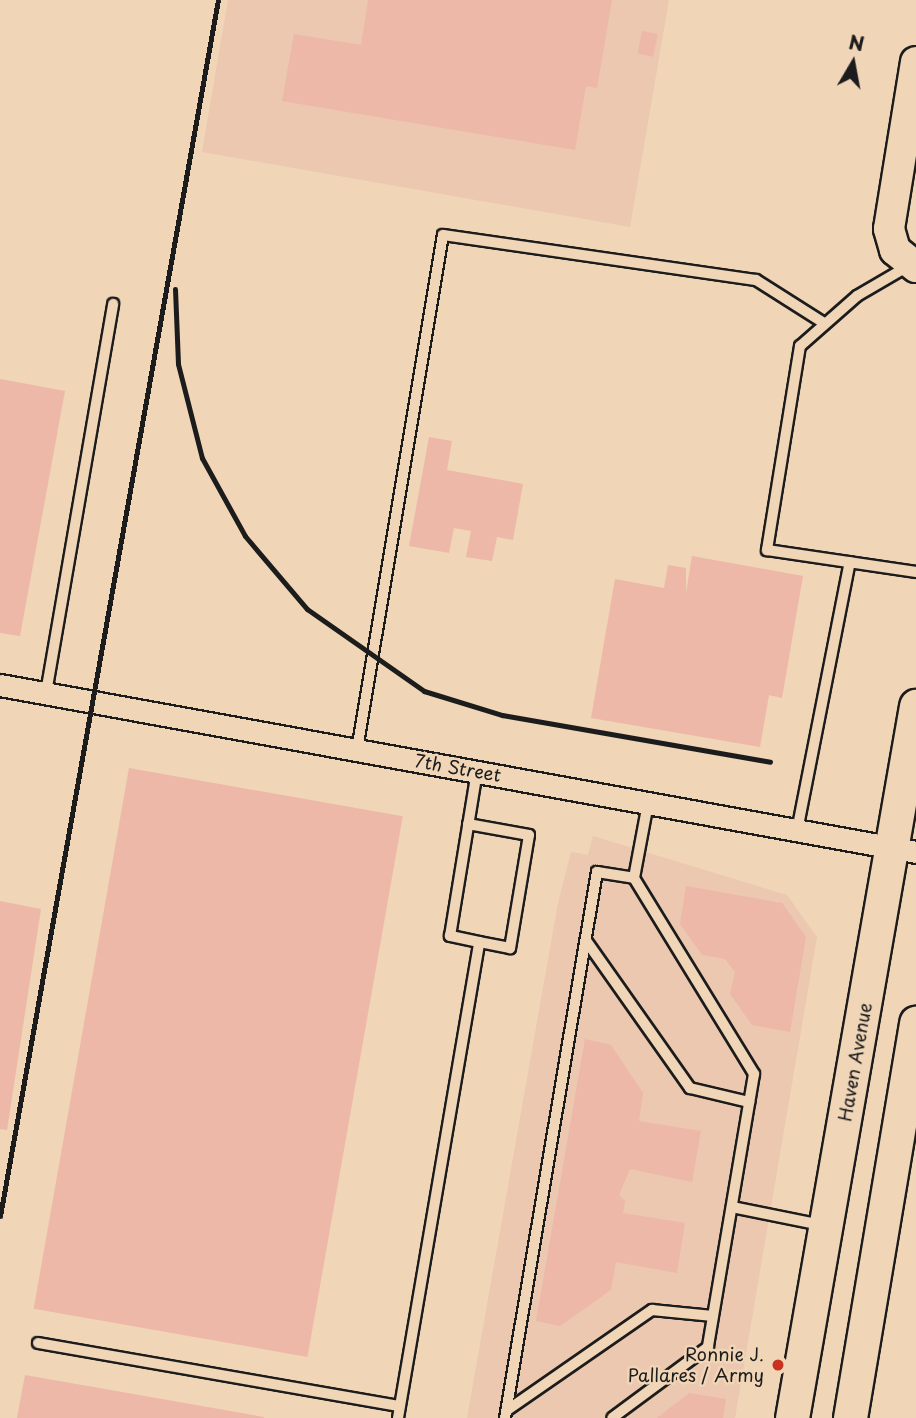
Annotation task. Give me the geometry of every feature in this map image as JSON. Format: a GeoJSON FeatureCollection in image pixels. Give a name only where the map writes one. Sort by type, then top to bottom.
{"type":"FeatureCollection","features":[{"type":"Feature","properties":{"kind":"main road","name":"Haven Avenue"},"geometry":{"type":"LineString","coordinates":[[792,1418],[826,1226],[904,850],[916,706]]}},
{"type":"Feature","properties":{"kind":"main road"},"geometry":{"type":"LineString","coordinates":[[850,1418],[916,1022]]}},
{"type":"Feature","properties":{"kind":"street"},"geometry":{"type":"LineString","coordinates":[[913,266],[895,250],[890,218],[916,62]]}},
{"type":"Feature","properties":{"kind":"street","name":"7th Street"},"geometry":{"type":"LineString","coordinates":[[0,685],[904,850]]}},
{"type":"Feature","properties":{"kind":"lane"},"geometry":{"type":"LineString","coordinates":[[357,750],[443,235],[756,280],[824,323]]}},
{"type":"Feature","properties":{"kind":"lane"},"geometry":{"type":"LineString","coordinates":[[913,266],[824,323],[800,346],[767,550],[916,572]]}},
{"type":"Feature","properties":{"kind":"lane"},"geometry":{"type":"LineString","coordinates":[[46,693],[113,304]]}},
{"type":"Feature","properties":{"kind":"lane"},"geometry":{"type":"LineString","coordinates":[[797,831],[850,562]]}},
{"type":"Feature","properties":{"kind":"lane"},"geometry":{"type":"LineString","coordinates":[[468,824],[529,835],[510,948],[450,936],[468,824],[477,772]]}},
{"type":"Feature","properties":{"kind":"lane"},"geometry":{"type":"LineString","coordinates":[[612,1418],[708,1347],[754,1074],[634,878],[648,803]]}},
{"type":"Feature","properties":{"kind":"lane"},"geometry":{"type":"LineString","coordinates":[[505,1415],[597,872],[634,878]]}},
{"type":"Feature","properties":{"kind":"lane"},"geometry":{"type":"LineString","coordinates":[[38,1343],[399,1412],[479,942]]}},
{"type":"Feature","properties":{"kind":"lane"},"geometry":{"type":"LineString","coordinates":[[587,942],[690,1088],[750,1102]]}},
{"type":"Feature","properties":{"kind":"lane"},"geometry":{"type":"LineString","coordinates":[[732,1207],[826,1226]]}},
{"type":"Feature","properties":{"kind":"lane"},"geometry":{"type":"LineString","coordinates":[[505,1415],[652,1310],[713,1316]]}},
{"type":"Feature","properties":{"kind":"shaded area"},"geometry":{"type":"Polygon","coordinates":[[[228,0],[669,0],[630,227],[202,152],[228,0]]]}},
{"type":"Feature","properties":{"kind":"shaded area"},"geometry":{"type":"Polygon","coordinates":[[[593,836],[787,895],[817,937],[735,1418],[467,1418],[558,903],[571,852],[588,855],[593,836]]]}},
{"type":"Feature","properties":{"kind":"building"},"geometry":{"type":"Polygon","coordinates":[[[368,0],[612,0],[597,88],[586,86],[575,150],[282,101],[294,34],[361,45],[368,0]]]}},
{"type":"Feature","properties":{"kind":"building"},"geometry":{"type":"Polygon","coordinates":[[[642,31],[658,34],[653,57],[638,54],[642,31]]]}},
{"type":"Feature","properties":{"kind":"building"},"geometry":{"type":"Polygon","coordinates":[[[0,379],[65,391],[20,636],[0,633],[0,379]]]}},
{"type":"Feature","properties":{"kind":"building"},"geometry":{"type":"Polygon","coordinates":[[[429,437],[452,441],[447,470],[523,484],[513,540],[497,537],[492,561],[466,557],[471,531],[454,528],[449,553],[409,546],[429,437]]]}},
{"type":"Feature","properties":{"kind":"building"},"geometry":{"type":"Polygon","coordinates":[[[692,556],[803,576],[782,698],[769,695],[760,747],[591,718],[615,579],[664,588],[668,565],[686,568],[686,593],[692,556]]]}},
{"type":"Feature","properties":{"kind":"building"},"geometry":{"type":"Polygon","coordinates":[[[129,768],[403,816],[307,1357],[34,1309],[129,768]]]}},
{"type":"Feature","properties":{"kind":"building"},"geometry":{"type":"Polygon","coordinates":[[[686,886],[782,903],[806,937],[790,1032],[752,1025],[730,994],[735,972],[725,959],[702,955],[680,924],[686,886]]]}},
{"type":"Feature","properties":{"kind":"building"},"geometry":{"type":"Polygon","coordinates":[[[0,901],[41,909],[7,1130],[0,1129],[0,901]]]}},
{"type":"Feature","properties":{"kind":"building"},"geometry":{"type":"Polygon","coordinates":[[[585,1039],[611,1045],[643,1093],[639,1121],[701,1131],[692,1182],[630,1169],[619,1195],[625,1201],[623,1213],[685,1223],[677,1273],[616,1262],[611,1290],[560,1326],[536,1321],[585,1039]]]}},
{"type":"Feature","properties":{"kind":"building"},"geometry":{"type":"Polygon","coordinates":[[[25,1375],[264,1417],[264,1418],[17,1418],[25,1375]]]}},
{"type":"Feature","properties":{"kind":"building"},"geometry":{"type":"Polygon","coordinates":[[[689,1393],[726,1399],[723,1418],[657,1418],[689,1393]]]}},
{"type":"Feature","properties":{"kind":"railway"},"geometry":{"type":"LineString","coordinates":[[0,1216],[218,0]]}},
{"type":"Feature","properties":{"kind":"railway"},"geometry":{"type":"LineString","coordinates":[[175,289],[178,364],[202,458],[245,536],[307,609],[424,691],[502,715],[770,762]]}},
{"type":"Feature","properties":{"kind":"place","name":"Ronnie J. Pallares / Army"},"geometry":{"type":"Point","coordinates":[778,1365]}}]}
